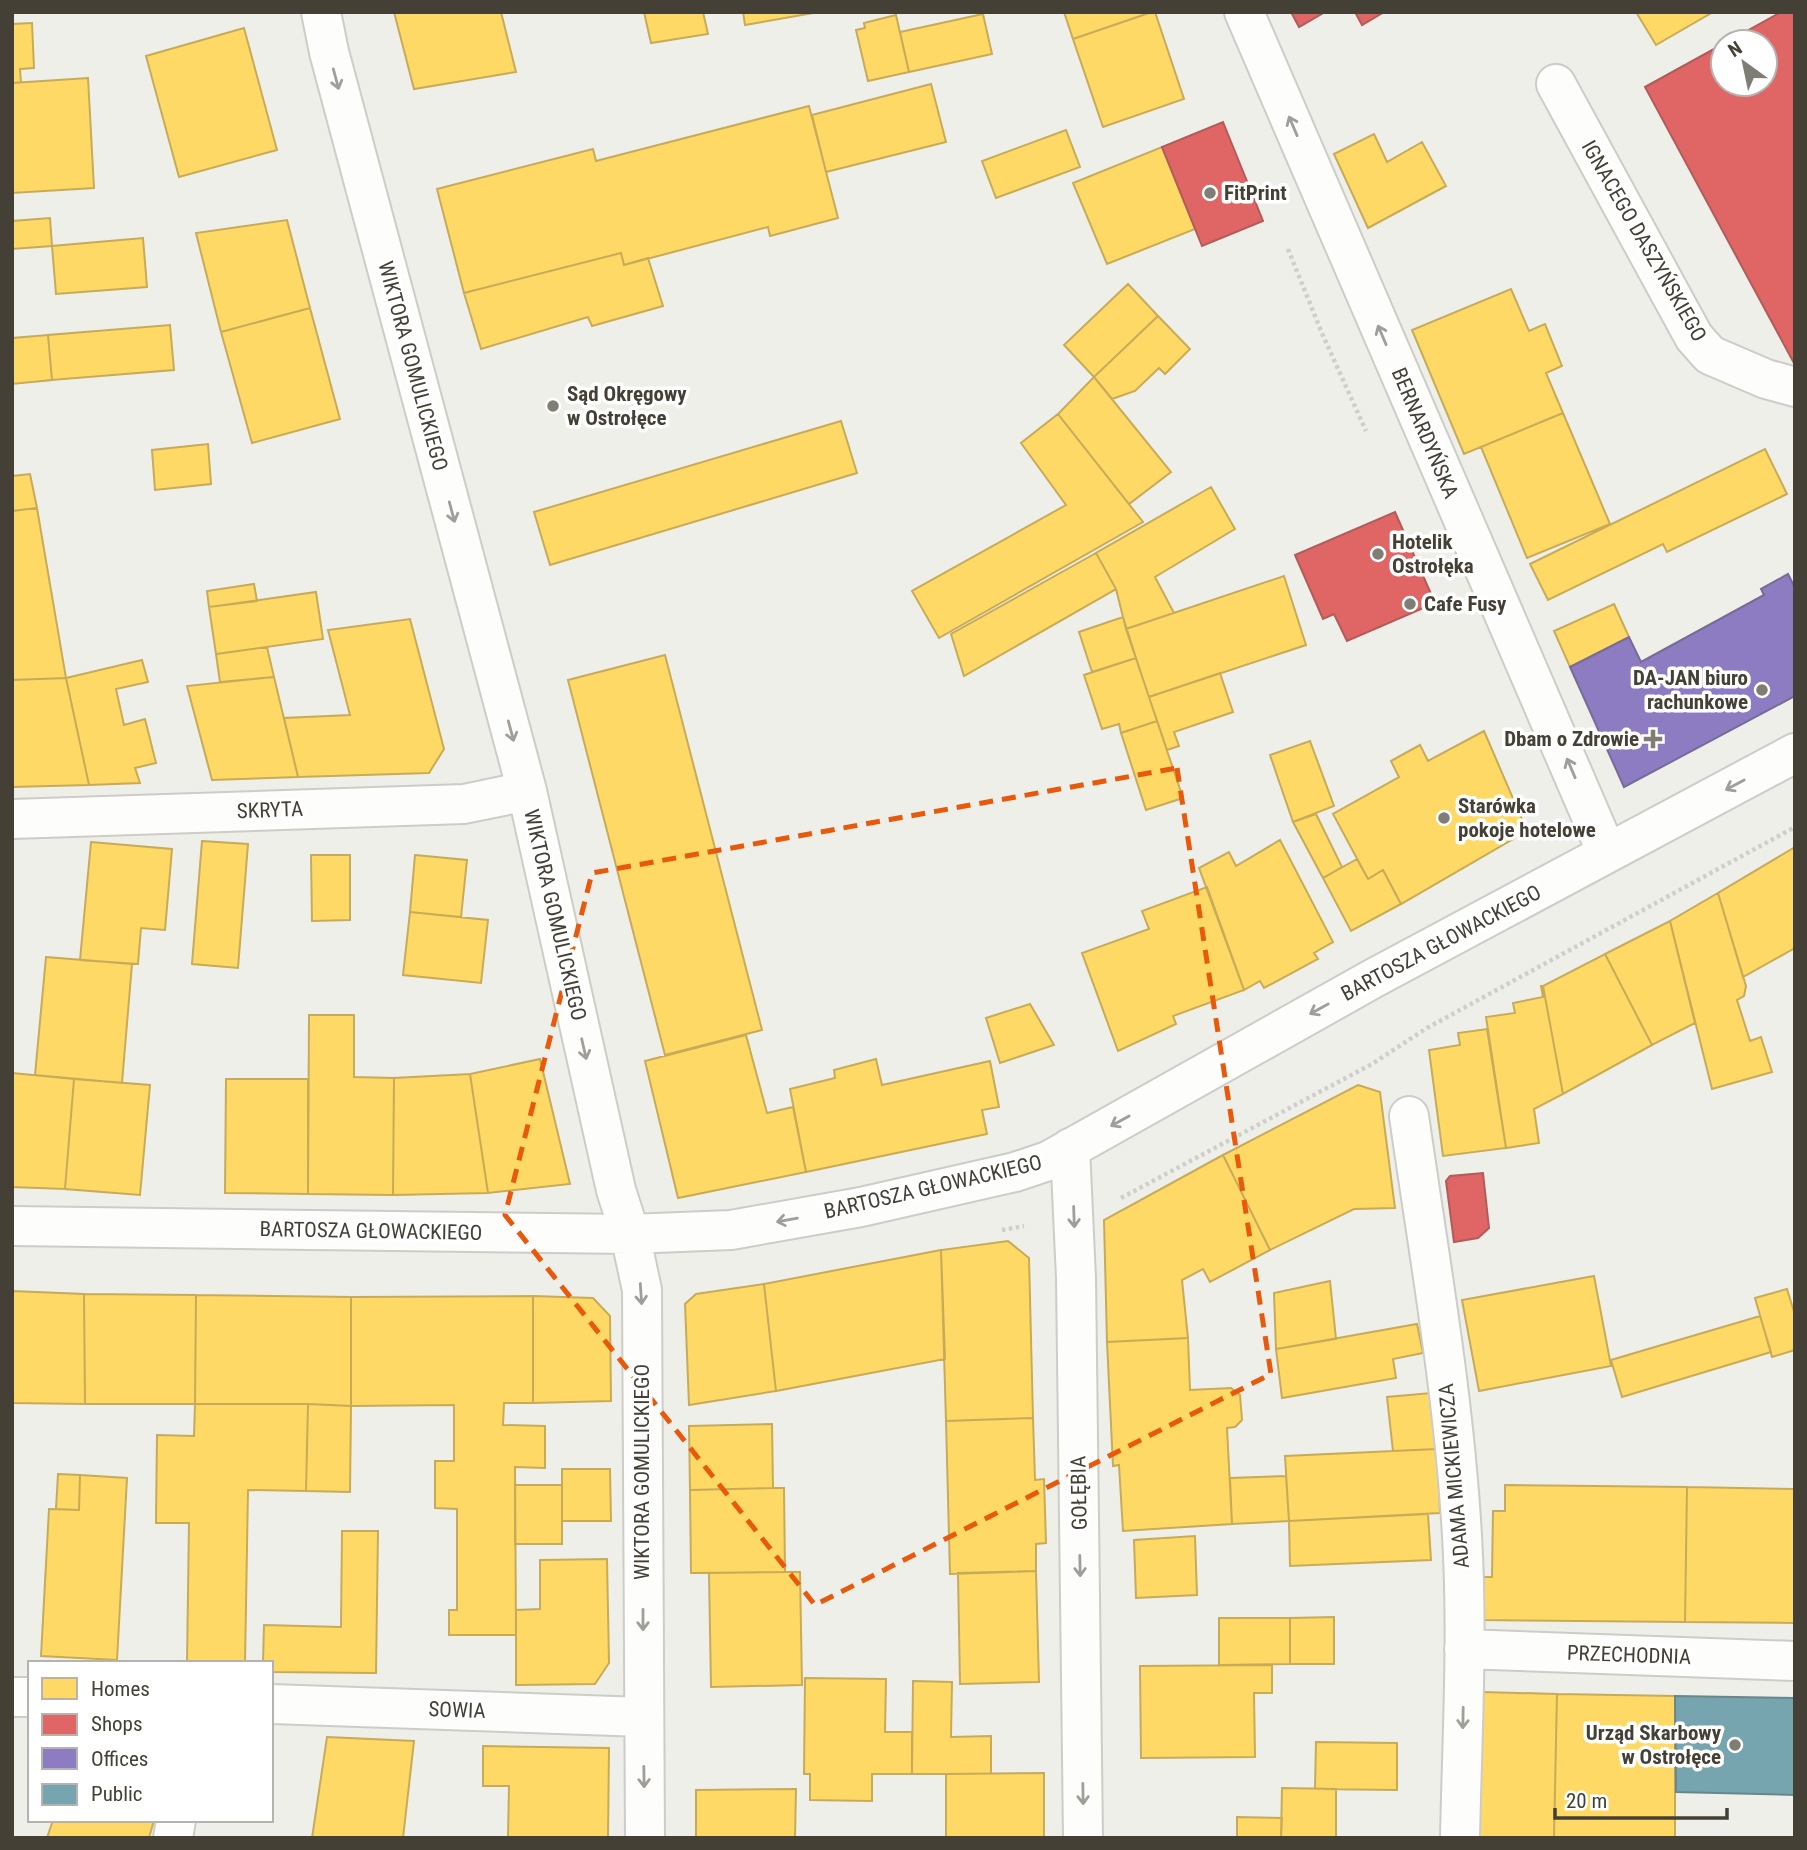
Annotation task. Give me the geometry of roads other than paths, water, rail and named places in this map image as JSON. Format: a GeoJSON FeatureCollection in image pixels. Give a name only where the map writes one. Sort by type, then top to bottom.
{"type":"FeatureCollection","features":[{"type":"Feature","properties":{"kind":"street","name":"WIKTORA GOMULICKIEGO"},"geometry":{"type":"LineString","coordinates":[[321,12],[332,65],[527,791],[616,1190],[630,1234],[642,1290],[645,1838]]}},
{"type":"Feature","properties":{"kind":"street","name":"BERNARDYŃSKA"},"geometry":{"type":"LineString","coordinates":[[1244,12],[1607,853]]}},
{"type":"Feature","properties":{"kind":"street","name":"IGNACEGO DASZYŃSKIEGO"},"geometry":{"type":"LineString","coordinates":[[1556,84],[1694,337],[1710,355],[1766,379],[1795,387]]}},
{"type":"Feature","properties":{"kind":"street","name":"BARTOSZA GŁOWACKIEGO"},"geometry":{"type":"LineString","coordinates":[[12,1226],[630,1234],[731,1230],[861,1207],[1015,1171],[1048,1161],[1374,978],[1795,753]]}},
{"type":"Feature","properties":{"kind":"street","name":"SKRYTA"},"geometry":{"type":"LineString","coordinates":[[12,819],[464,804],[527,791]]}},
{"type":"Feature","properties":{"kind":"street","name":"ADAMA MICKIEWICZA"},"geometry":{"type":"LineString","coordinates":[[1409,1116],[1452,1420],[1462,1538],[1464,1649],[1460,1838]]}},
{"type":"Feature","properties":{"kind":"street","name":"GOŁĘBIA"},"geometry":{"type":"LineString","coordinates":[[1070,1148],[1076,1278],[1083,1838]]}},
{"type":"Feature","properties":{"kind":"street","name":"PRZECHODNIA"},"geometry":{"type":"LineString","coordinates":[[1464,1649],[1795,1661]]}},
{"type":"Feature","properties":{"kind":"street","name":"SOWIA"},"geometry":{"type":"LineString","coordinates":[[273,1704],[643,1717]]}},
{"type":"Feature","properties":{"kind":"place","name":"FitPrint"},"geometry":{"type":"Point","coordinates":[1210,193]}},
{"type":"Feature","properties":{"kind":"place","name":"Sąd Okręgowy w Ostrołęce"},"geometry":{"type":"Point","coordinates":[553,406]}},
{"type":"Feature","properties":{"kind":"place","name":"Hotelik Ostrołęka"},"geometry":{"type":"Point","coordinates":[1378,554]}},
{"type":"Feature","properties":{"kind":"place","name":"Cafe Fusy"},"geometry":{"type":"Point","coordinates":[1410,604]}},
{"type":"Feature","properties":{"kind":"place","name":"DA-JAN biuro rachunkowe"},"geometry":{"type":"Point","coordinates":[1762,690]}},
{"type":"Feature","properties":{"kind":"place","name":"Dbam o Zdrowie"},"geometry":{"type":"Point","coordinates":[1653,739]}},
{"type":"Feature","properties":{"kind":"place","name":"Starówka pokoje hotelowe"},"geometry":{"type":"Point","coordinates":[1444,818]}},
{"type":"Feature","properties":{"kind":"place","name":"Urząd Skarbowy w Ostrołęce"},"geometry":{"type":"Point","coordinates":[1735,1745]}}]}
